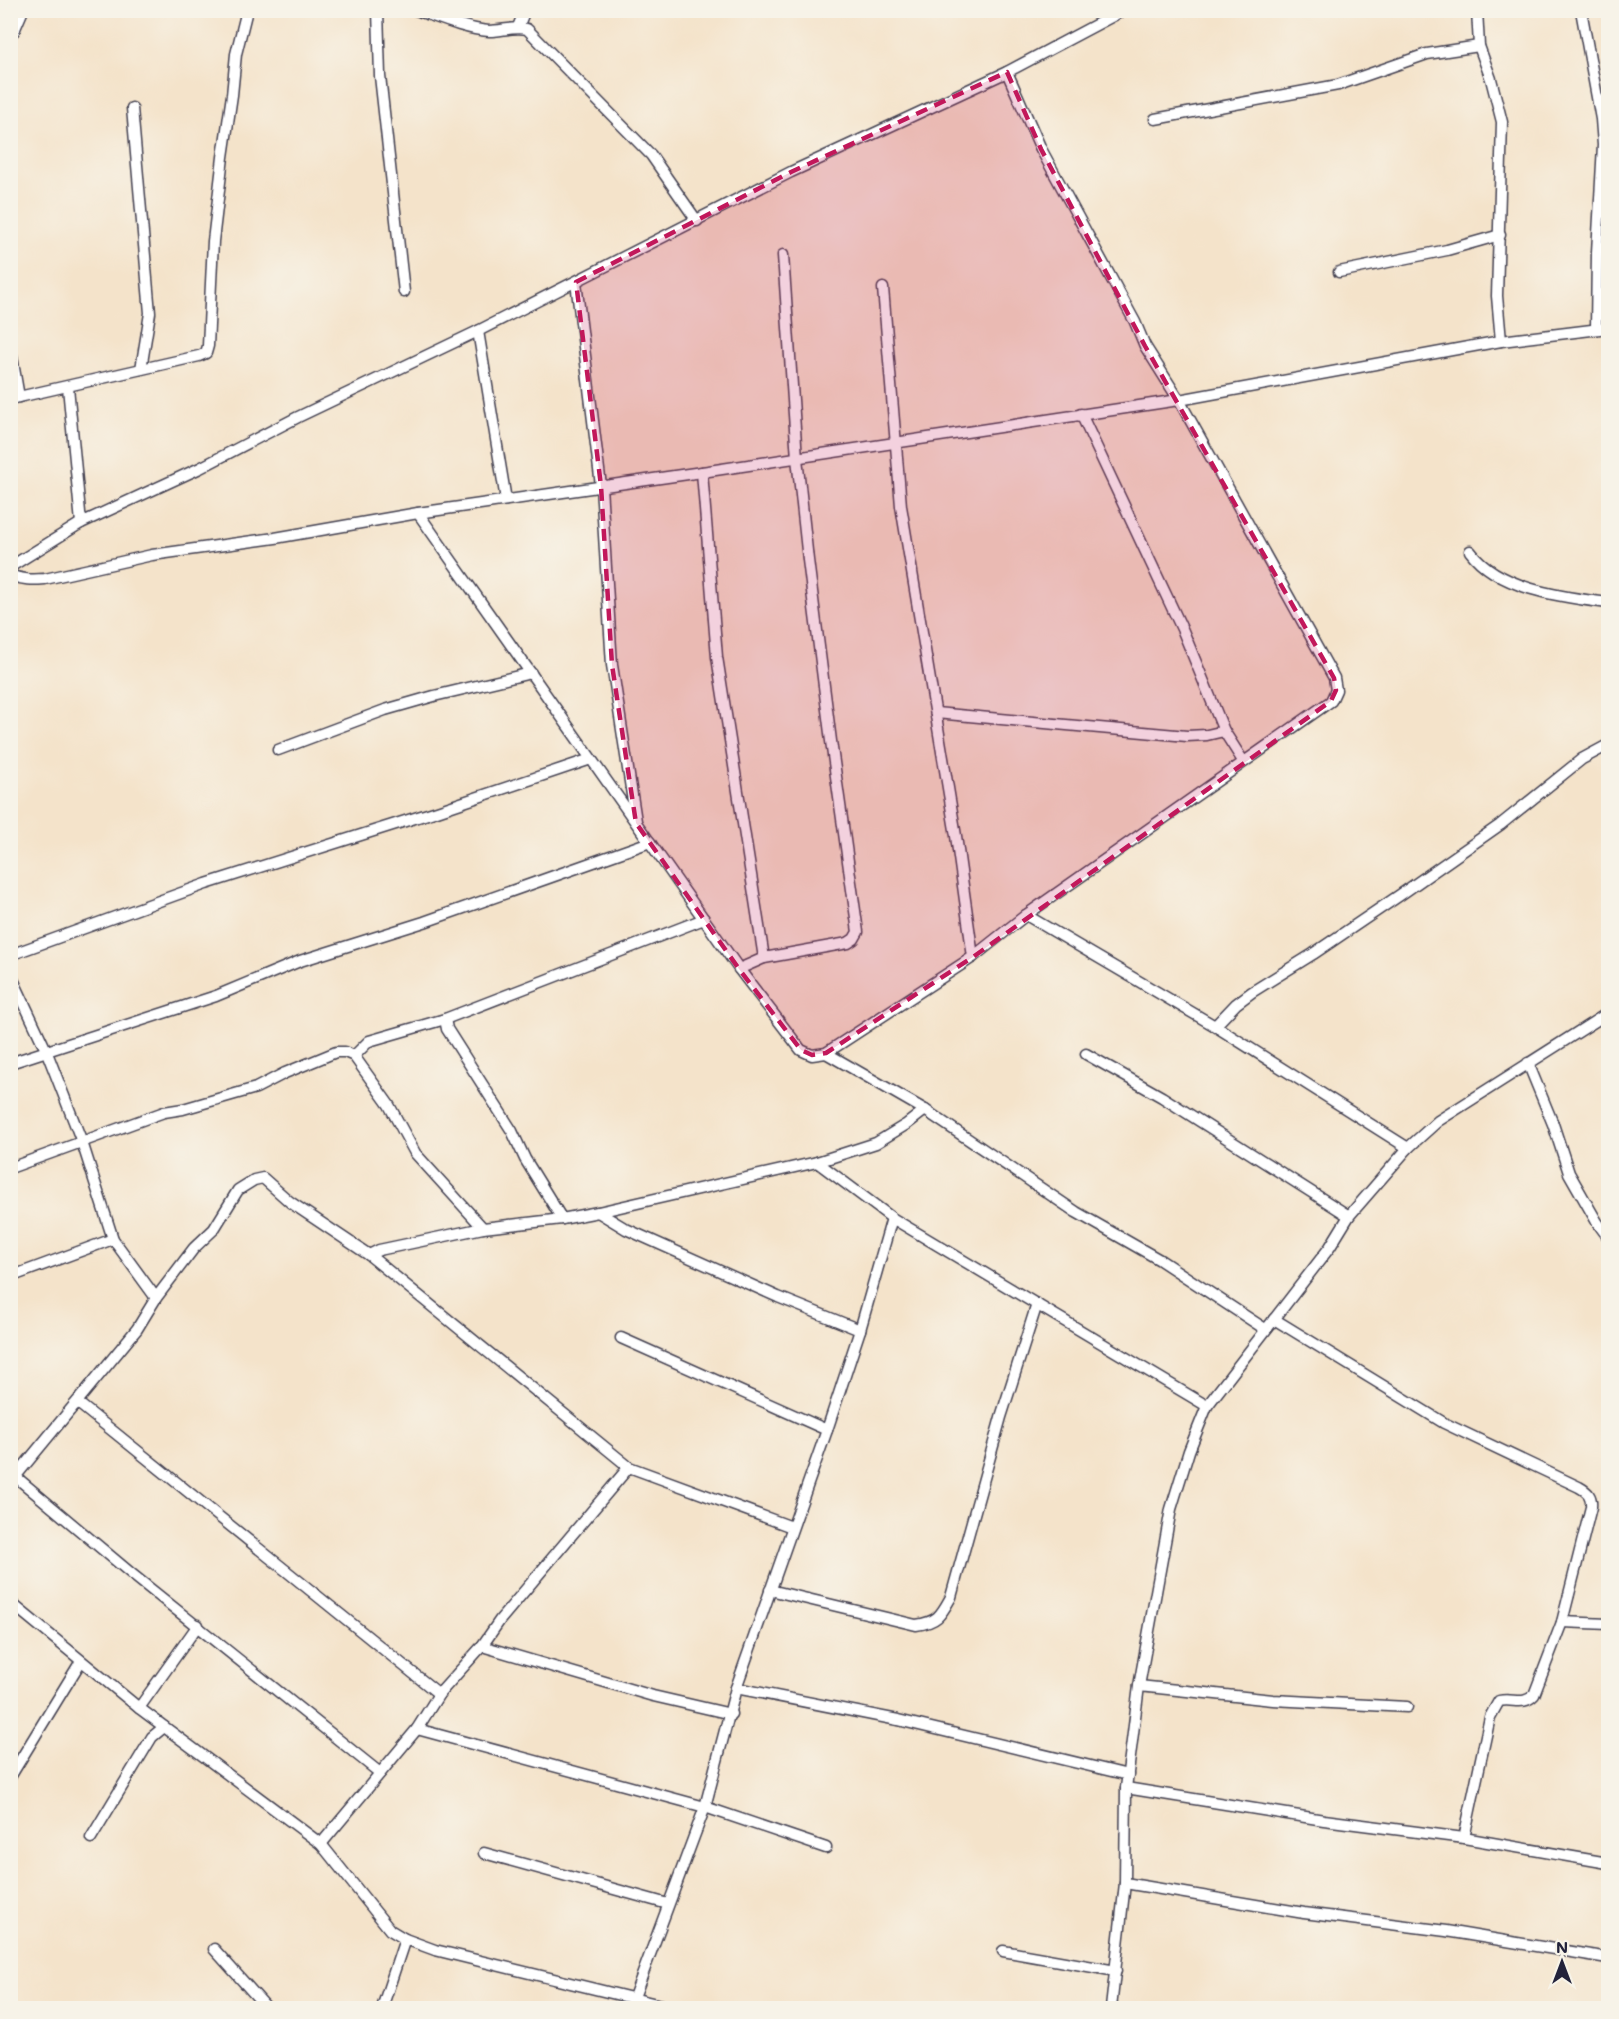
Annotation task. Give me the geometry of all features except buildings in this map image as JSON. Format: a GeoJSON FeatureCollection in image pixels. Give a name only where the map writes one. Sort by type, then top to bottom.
{"type":"FeatureCollection","features":[{"type":"Feature","properties":{"kind":"street"},"geometry":{"type":"LineString","coordinates":[[10,34],[14,31],[23,10]]}},
{"type":"Feature","properties":{"kind":"street"},"geometry":{"type":"LineString","coordinates":[[10,345],[15,398],[199,357],[206,353],[213,241],[223,157],[236,54],[247,10]]}},
{"type":"Feature","properties":{"kind":"street"},"geometry":{"type":"LineString","coordinates":[[378,10],[380,76],[404,292]]}},
{"type":"Feature","properties":{"kind":"street"},"geometry":{"type":"LineString","coordinates":[[416,10],[489,31],[518,27],[527,29],[651,155],[697,221]]}},
{"type":"Feature","properties":{"kind":"street"},"geometry":{"type":"LineString","coordinates":[[518,27],[525,10]]}},
{"type":"Feature","properties":{"kind":"street"},"geometry":{"type":"LineString","coordinates":[[10,567],[81,523],[200,468],[298,417],[478,332],[791,172],[1007,72],[1124,10]]}},
{"type":"Feature","properties":{"kind":"street"},"geometry":{"type":"LineString","coordinates":[[1477,10],[1479,46],[1491,79],[1502,122],[1497,296],[1501,341]]}},
{"type":"Feature","properties":{"kind":"street"},"geometry":{"type":"LineString","coordinates":[[1581,10],[1601,119],[1603,145],[1597,252],[1596,329]]}},
{"type":"Feature","properties":{"kind":"street"},"geometry":{"type":"LineString","coordinates":[[1155,119],[1338,85],[1427,54],[1479,46]]}},
{"type":"Feature","properties":{"kind":"street"},"geometry":{"type":"LineString","coordinates":[[418,513],[739,969],[801,1050],[812,1055],[826,1053],[973,957],[1026,915],[1331,701],[1336,690],[1334,678],[1179,399],[1145,346],[1135,322],[1047,159],[1007,72]]}},
{"type":"Feature","properties":{"kind":"street"},"geometry":{"type":"LineString","coordinates":[[132,108],[150,313],[141,369]]}},
{"type":"Feature","properties":{"kind":"street"},"geometry":{"type":"LineString","coordinates":[[1339,272],[1447,250],[1500,235]]}},
{"type":"Feature","properties":{"kind":"street"},"geometry":{"type":"LineString","coordinates":[[739,969],[764,958],[848,943],[858,932],[829,730],[797,458],[783,255]]}},
{"type":"Feature","properties":{"kind":"street"},"geometry":{"type":"LineString","coordinates":[[576,282],[601,486],[612,665],[636,823]]}},
{"type":"Feature","properties":{"kind":"street"},"geometry":{"type":"LineString","coordinates":[[883,288],[901,506],[936,713],[973,957]]}},
{"type":"Feature","properties":{"kind":"street"},"geometry":{"type":"LineString","coordinates":[[10,575],[33,580],[45,579],[152,555],[1179,399],[1501,341],[1608,328]]}},
{"type":"Feature","properties":{"kind":"street"},"geometry":{"type":"LineString","coordinates":[[478,332],[506,500]]}},
{"type":"Feature","properties":{"kind":"street"},"geometry":{"type":"LineString","coordinates":[[68,387],[81,523]]}},
{"type":"Feature","properties":{"kind":"street"},"geometry":{"type":"LineString","coordinates":[[1081,414],[1183,631],[1224,731],[1243,761]]}},
{"type":"Feature","properties":{"kind":"street"},"geometry":{"type":"LineString","coordinates":[[702,472],[717,657],[764,958]]}},
{"type":"Feature","properties":{"kind":"street"},"geometry":{"type":"LineString","coordinates":[[1470,551],[1479,564],[1506,579],[1562,596],[1608,603]]}},
{"type":"Feature","properties":{"kind":"street"},"geometry":{"type":"LineString","coordinates":[[278,750],[385,710],[434,696],[531,674]]}},
{"type":"Feature","properties":{"kind":"street"},"geometry":{"type":"LineString","coordinates":[[936,713],[1187,736],[1224,731]]}},
{"type":"Feature","properties":{"kind":"street"},"geometry":{"type":"LineString","coordinates":[[1215,1026],[1236,1004],[1252,992],[1400,895],[1500,825],[1582,759],[1608,745]]}},
{"type":"Feature","properties":{"kind":"street"},"geometry":{"type":"LineString","coordinates":[[10,955],[206,884],[437,811],[591,759]]}},
{"type":"Feature","properties":{"kind":"street"},"geometry":{"type":"LineString","coordinates":[[10,1063],[216,996],[300,961],[424,922],[650,842]]}},
{"type":"Feature","properties":{"kind":"street"},"geometry":{"type":"LineString","coordinates":[[1026,915],[1215,1026],[1408,1148]]}},
{"type":"Feature","properties":{"kind":"street"},"geometry":{"type":"LineString","coordinates":[[354,1056],[369,1041],[445,1019],[704,919]]}},
{"type":"Feature","properties":{"kind":"street"},"geometry":{"type":"LineString","coordinates":[[10,973],[46,1050],[82,1142],[113,1239],[156,1298]]}},
{"type":"Feature","properties":{"kind":"street"},"geometry":{"type":"LineString","coordinates":[[1110,2008],[1125,1883],[1126,1788],[1139,1686],[1171,1509],[1189,1451],[1207,1406],[1330,1247],[1349,1216],[1408,1148],[1438,1121],[1608,1015]]}},
{"type":"Feature","properties":{"kind":"street"},"geometry":{"type":"LineString","coordinates":[[445,1019],[447,1029],[512,1131],[525,1159],[562,1219]]}},
{"type":"Feature","properties":{"kind":"street"},"geometry":{"type":"LineString","coordinates":[[10,1168],[165,1112],[256,1088],[336,1052],[345,1052],[354,1056],[390,1105],[415,1153],[483,1228]]}},
{"type":"Feature","properties":{"kind":"street"},"geometry":{"type":"LineString","coordinates":[[826,1053],[926,1110],[1076,1212],[1160,1260],[1265,1329]]}},
{"type":"Feature","properties":{"kind":"street"},"geometry":{"type":"LineString","coordinates":[[1086,1054],[1162,1097],[1349,1216]]}},
{"type":"Feature","properties":{"kind":"street"},"geometry":{"type":"LineString","coordinates":[[1528,1063],[1553,1124],[1569,1173],[1608,1237]]}},
{"type":"Feature","properties":{"kind":"street"},"geometry":{"type":"LineString","coordinates":[[369,1255],[379,1250],[483,1228],[562,1219],[598,1212],[817,1162],[876,1143],[926,1110]]}},
{"type":"Feature","properties":{"kind":"street"},"geometry":{"type":"LineString","coordinates":[[817,1162],[892,1218],[1207,1406]]}},
{"type":"Feature","properties":{"kind":"street"},"geometry":{"type":"LineString","coordinates":[[380,1773],[198,1625],[13,1480],[137,1329],[156,1298],[194,1248],[214,1229],[238,1190],[254,1180],[263,1178],[290,1202],[369,1255],[629,1467],[792,1527]]}},
{"type":"Feature","properties":{"kind":"street"},"geometry":{"type":"LineString","coordinates":[[598,1212],[636,1234],[778,1297],[860,1330]]}},
{"type":"Feature","properties":{"kind":"street"},"geometry":{"type":"LineString","coordinates":[[632,2004],[705,1807],[736,1688],[827,1430],[860,1330],[892,1218]]}},
{"type":"Feature","properties":{"kind":"street"},"geometry":{"type":"LineString","coordinates":[[10,1276],[113,1239]]}},
{"type":"Feature","properties":{"kind":"street"},"geometry":{"type":"LineString","coordinates":[[770,1590],[916,1625],[931,1623],[942,1613],[951,1597],[1001,1417],[1037,1304]]}},
{"type":"Feature","properties":{"kind":"street"},"geometry":{"type":"LineString","coordinates":[[1274,1319],[1444,1423],[1587,1492],[1592,1499],[1562,1622],[1534,1695],[1522,1702],[1506,1699],[1494,1706],[1464,1838]]}},
{"type":"Feature","properties":{"kind":"street"},"geometry":{"type":"LineString","coordinates":[[621,1338],[827,1430]]}},
{"type":"Feature","properties":{"kind":"street"},"geometry":{"type":"LineString","coordinates":[[78,1403],[439,1694]]}},
{"type":"Feature","properties":{"kind":"street"},"geometry":{"type":"LineString","coordinates":[[321,1844],[417,1729],[439,1694],[482,1646],[501,1620],[629,1467]]}},
{"type":"Feature","properties":{"kind":"street"},"geometry":{"type":"LineString","coordinates":[[10,1602],[139,1708],[321,1844],[390,1929],[405,1939],[435,1950],[632,2004],[673,2008]]}},
{"type":"Feature","properties":{"kind":"street"},"geometry":{"type":"LineString","coordinates":[[1562,1622],[1608,1624]]}},
{"type":"Feature","properties":{"kind":"street"},"geometry":{"type":"LineString","coordinates":[[139,1708],[198,1625]]}},
{"type":"Feature","properties":{"kind":"street"},"geometry":{"type":"LineString","coordinates":[[482,1646],[653,1696],[731,1714]]}},
{"type":"Feature","properties":{"kind":"street"},"geometry":{"type":"LineString","coordinates":[[10,1777],[81,1660]]}},
{"type":"Feature","properties":{"kind":"street"},"geometry":{"type":"LineString","coordinates":[[1139,1686],[1273,1700],[1407,1707]]}},
{"type":"Feature","properties":{"kind":"street"},"geometry":{"type":"LineString","coordinates":[[736,1688],[898,1720],[1128,1775]]}},
{"type":"Feature","properties":{"kind":"street"},"geometry":{"type":"LineString","coordinates":[[91,1838],[134,1764],[152,1737],[164,1727]]}},
{"type":"Feature","properties":{"kind":"street"},"geometry":{"type":"LineString","coordinates":[[417,1729],[705,1807],[826,1848]]}},
{"type":"Feature","properties":{"kind":"street"},"geometry":{"type":"LineString","coordinates":[[1126,1788],[1324,1820],[1464,1838],[1608,1863]]}},
{"type":"Feature","properties":{"kind":"street"},"geometry":{"type":"LineString","coordinates":[[484,1853],[668,1904]]}},
{"type":"Feature","properties":{"kind":"street"},"geometry":{"type":"LineString","coordinates":[[1125,1883],[1304,1913],[1446,1931],[1608,1958]]}},
{"type":"Feature","properties":{"kind":"street"},"geometry":{"type":"LineString","coordinates":[[382,2008],[405,1939]]}},
{"type":"Feature","properties":{"kind":"street"},"geometry":{"type":"LineString","coordinates":[[214,1949],[267,2008]]}},
{"type":"Feature","properties":{"kind":"street"},"geometry":{"type":"LineString","coordinates":[[1003,1951],[1116,1971]]}},
{"type":"Feature","properties":{"kind":"highlighted area"},"geometry":{"type":"Polygon","coordinates":[[[1007,72],[1041,149],[1145,346],[1334,678],[1336,690],[1331,701],[973,957],[826,1053],[812,1055],[801,1050],[739,969],[636,823],[612,665],[601,486],[576,282],[791,172],[1007,72]]]}}]}
